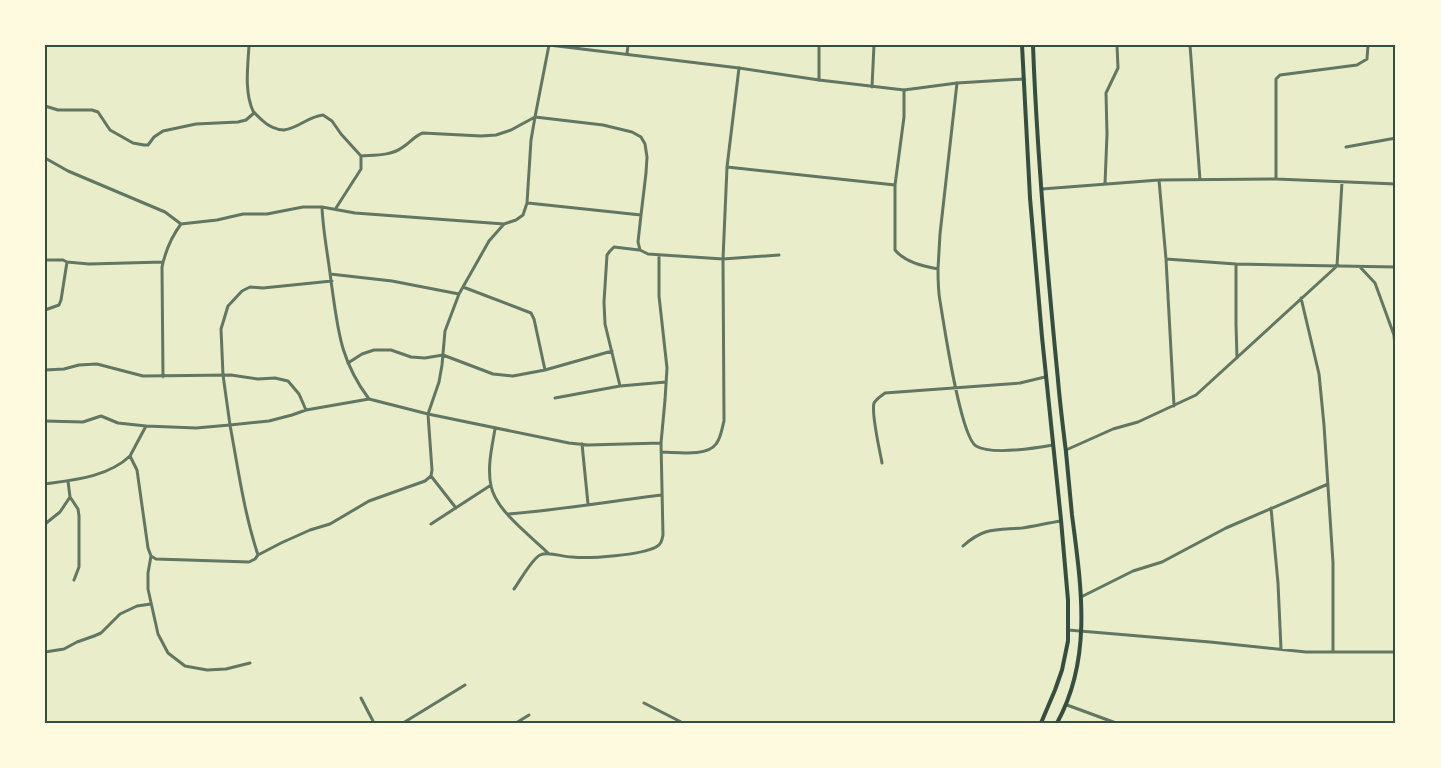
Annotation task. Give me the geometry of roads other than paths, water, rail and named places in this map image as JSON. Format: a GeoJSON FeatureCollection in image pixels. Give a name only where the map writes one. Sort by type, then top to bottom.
{"type":"FeatureCollection","features":[{"type":"Feature","properties":{"kind":"main road"},"geometry":{"type":"LineString","coordinates":[[1022,45],[1030,198],[1045,377],[1068,600],[1068,641],[1062,670],[1041,723]]}},
{"type":"Feature","properties":{"kind":"main road"},"geometry":{"type":"LineString","coordinates":[[1033,45],[1058,382],[1081,597],[1082,632],[1079,661],[1067,705],[1057,723]]}},
{"type":"Feature","properties":{"kind":"street"},"geometry":{"type":"LineString","coordinates":[[249,45],[248,96],[254,113],[267,125],[281,130],[294,127],[317,115],[324,115],[332,121],[361,156],[361,169],[336,208]]}},
{"type":"Feature","properties":{"kind":"street"},"geometry":{"type":"LineString","coordinates":[[45,158],[68,171],[165,212],[181,224],[243,214],[267,214],[303,207],[322,207],[355,213],[504,224],[523,215],[527,203],[531,140],[549,45],[904,90],[957,83],[1025,79]]}},
{"type":"Feature","properties":{"kind":"street"},"geometry":{"type":"LineString","coordinates":[[627,54],[628,45]]}},
{"type":"Feature","properties":{"kind":"street"},"geometry":{"type":"LineString","coordinates":[[819,45],[819,80]]}},
{"type":"Feature","properties":{"kind":"street"},"geometry":{"type":"LineString","coordinates":[[872,87],[874,45]]}},
{"type":"Feature","properties":{"kind":"street"},"geometry":{"type":"LineString","coordinates":[[1105,184],[1106,93],[1118,68],[1117,45]]}},
{"type":"Feature","properties":{"kind":"street"},"geometry":{"type":"LineString","coordinates":[[1190,45],[1200,180]]}},
{"type":"Feature","properties":{"kind":"street"},"geometry":{"type":"LineString","coordinates":[[1276,179],[1276,79],[1280,75],[1357,65],[1367,59],[1368,45]]}},
{"type":"Feature","properties":{"kind":"street"},"geometry":{"type":"LineString","coordinates":[[661,452],[709,451],[717,444],[721,434],[723,421],[723,259],[728,167],[739,68]]}},
{"type":"Feature","properties":{"kind":"street"},"geometry":{"type":"LineString","coordinates":[[957,83],[938,269],[944,331],[963,420],[970,439],[976,446],[991,451],[1053,445]]}},
{"type":"Feature","properties":{"kind":"street"},"geometry":{"type":"LineString","coordinates":[[904,90],[904,117],[895,185],[895,250],[900,256],[918,265],[938,269]]}},
{"type":"Feature","properties":{"kind":"street"},"geometry":{"type":"LineString","coordinates":[[45,106],[58,110],[98,112],[110,130],[133,143],[144,146],[163,131],[196,124],[238,122],[246,120],[254,113]]}},
{"type":"Feature","properties":{"kind":"street"},"geometry":{"type":"LineString","coordinates":[[361,156],[392,154],[415,136],[423,133],[496,135],[535,117],[603,125],[632,132],[641,137],[645,144],[647,157],[638,242],[640,250]]}},
{"type":"Feature","properties":{"kind":"street"},"geometry":{"type":"LineString","coordinates":[[1346,147],[1396,138]]}},
{"type":"Feature","properties":{"kind":"street"},"geometry":{"type":"LineString","coordinates":[[728,167],[895,185]]}},
{"type":"Feature","properties":{"kind":"street"},"geometry":{"type":"LineString","coordinates":[[1042,189],[1159,180],[1276,179],[1396,184]]}},
{"type":"Feature","properties":{"kind":"street"},"geometry":{"type":"LineString","coordinates":[[1159,180],[1174,406]]}},
{"type":"Feature","properties":{"kind":"street"},"geometry":{"type":"LineString","coordinates":[[1066,450],[1113,429],[1138,422],[1196,395],[1337,266],[1342,182]]}},
{"type":"Feature","properties":{"kind":"street"},"geometry":{"type":"LineString","coordinates":[[527,203],[641,215]]}},
{"type":"Feature","properties":{"kind":"street"},"geometry":{"type":"LineString","coordinates":[[322,207],[323,233],[342,347],[351,372],[369,399]]}},
{"type":"Feature","properties":{"kind":"street"},"geometry":{"type":"LineString","coordinates":[[163,376],[163,262],[181,224]]}},
{"type":"Feature","properties":{"kind":"street"},"geometry":{"type":"LineString","coordinates":[[151,556],[156,559],[249,562],[258,555],[310,530],[330,524],[369,501],[425,481],[431,476],[428,414],[439,382],[445,332],[459,294],[489,241],[504,224]]}},
{"type":"Feature","properties":{"kind":"street"},"geometry":{"type":"LineString","coordinates":[[620,386],[605,324],[604,302],[607,255],[614,247],[640,250],[648,254],[723,259],[779,255]]}},
{"type":"Feature","properties":{"kind":"street"},"geometry":{"type":"LineString","coordinates":[[514,589],[534,559],[541,554],[573,558],[608,556],[633,553],[657,547],[661,543],[663,535],[661,443],[666,350],[659,296],[659,255]]}},
{"type":"Feature","properties":{"kind":"street"},"geometry":{"type":"LineString","coordinates":[[1166,259],[1236,264],[1396,267]]}},
{"type":"Feature","properties":{"kind":"street"},"geometry":{"type":"LineString","coordinates":[[45,260],[89,264],[163,262]]}},
{"type":"Feature","properties":{"kind":"street"},"geometry":{"type":"LineString","coordinates":[[45,310],[59,305],[67,262]]}},
{"type":"Feature","properties":{"kind":"street"},"geometry":{"type":"LineString","coordinates":[[1236,264],[1237,358]]}},
{"type":"Feature","properties":{"kind":"street"},"geometry":{"type":"LineString","coordinates":[[1360,267],[1375,283],[1394,335],[1396,357]]}},
{"type":"Feature","properties":{"kind":"street"},"geometry":{"type":"LineString","coordinates":[[330,274],[392,281],[459,294]]}},
{"type":"Feature","properties":{"kind":"street"},"geometry":{"type":"LineString","coordinates":[[258,555],[230,425],[223,375],[221,329],[228,306],[242,291],[250,287],[263,288],[332,281]]}},
{"type":"Feature","properties":{"kind":"street"},"geometry":{"type":"LineString","coordinates":[[463,287],[531,313],[545,370]]}},
{"type":"Feature","properties":{"kind":"street"},"geometry":{"type":"LineString","coordinates":[[1301,298],[1319,374],[1324,425],[1333,563],[1333,652]]}},
{"type":"Feature","properties":{"kind":"street"},"geometry":{"type":"LineString","coordinates":[[348,363],[362,354],[375,350],[391,350],[411,357],[425,358],[443,355],[494,374],[513,376],[545,370],[612,351]]}},
{"type":"Feature","properties":{"kind":"street"},"geometry":{"type":"LineString","coordinates":[[45,370],[97,364],[143,376],[231,375],[258,379],[275,378],[288,381],[299,394],[306,410]]}},
{"type":"Feature","properties":{"kind":"street"},"geometry":{"type":"LineString","coordinates":[[882,463],[874,403],[885,393],[1020,383],[1045,377]]}},
{"type":"Feature","properties":{"kind":"street"},"geometry":{"type":"LineString","coordinates":[[555,398],[620,386],[666,382]]}},
{"type":"Feature","properties":{"kind":"street"},"geometry":{"type":"LineString","coordinates":[[45,422],[83,422],[101,416],[118,423],[196,428],[269,421],[306,410],[369,399],[495,429],[582,444],[661,443]]}},
{"type":"Feature","properties":{"kind":"street"},"geometry":{"type":"LineString","coordinates":[[45,484],[68,481],[114,468],[130,456],[146,426]]}},
{"type":"Feature","properties":{"kind":"street"},"geometry":{"type":"LineString","coordinates":[[495,429],[491,454],[491,485],[495,497],[508,514],[550,554]]}},
{"type":"Feature","properties":{"kind":"street"},"geometry":{"type":"LineString","coordinates":[[582,444],[588,504]]}},
{"type":"Feature","properties":{"kind":"street"},"geometry":{"type":"LineString","coordinates":[[130,456],[137,470],[151,556],[148,583],[151,604],[158,634],[168,653],[185,666],[207,670],[226,669],[250,663]]}},
{"type":"Feature","properties":{"kind":"street"},"geometry":{"type":"LineString","coordinates":[[431,476],[456,508]]}},
{"type":"Feature","properties":{"kind":"street"},"geometry":{"type":"LineString","coordinates":[[68,481],[70,497],[78,509],[79,516],[79,567],[74,580]]}},
{"type":"Feature","properties":{"kind":"street"},"geometry":{"type":"LineString","coordinates":[[1081,597],[1133,571],[1162,562],[1226,528],[1328,484]]}},
{"type":"Feature","properties":{"kind":"street"},"geometry":{"type":"LineString","coordinates":[[431,524],[491,485]]}},
{"type":"Feature","properties":{"kind":"street"},"geometry":{"type":"LineString","coordinates":[[508,514],[662,495]]}},
{"type":"Feature","properties":{"kind":"street"},"geometry":{"type":"LineString","coordinates":[[45,524],[60,512],[70,497]]}},
{"type":"Feature","properties":{"kind":"street"},"geometry":{"type":"LineString","coordinates":[[1271,508],[1281,649]]}},
{"type":"Feature","properties":{"kind":"street"},"geometry":{"type":"LineString","coordinates":[[963,546],[973,537],[994,529],[1023,528],[1061,520]]}},
{"type":"Feature","properties":{"kind":"street"},"geometry":{"type":"LineString","coordinates":[[45,652],[64,649],[101,633],[120,614],[137,606],[151,604]]}},
{"type":"Feature","properties":{"kind":"street"},"geometry":{"type":"LineString","coordinates":[[1068,630],[1306,652],[1396,652]]}},
{"type":"Feature","properties":{"kind":"street"},"geometry":{"type":"LineString","coordinates":[[403,723],[465,685]]}},
{"type":"Feature","properties":{"kind":"street"},"geometry":{"type":"LineString","coordinates":[[361,698],[374,723]]}},
{"type":"Feature","properties":{"kind":"street"},"geometry":{"type":"LineString","coordinates":[[644,703],[683,723]]}},
{"type":"Feature","properties":{"kind":"street"},"geometry":{"type":"LineString","coordinates":[[1067,705],[1116,723]]}},
{"type":"Feature","properties":{"kind":"street"},"geometry":{"type":"LineString","coordinates":[[516,723],[529,715]]}}]}
